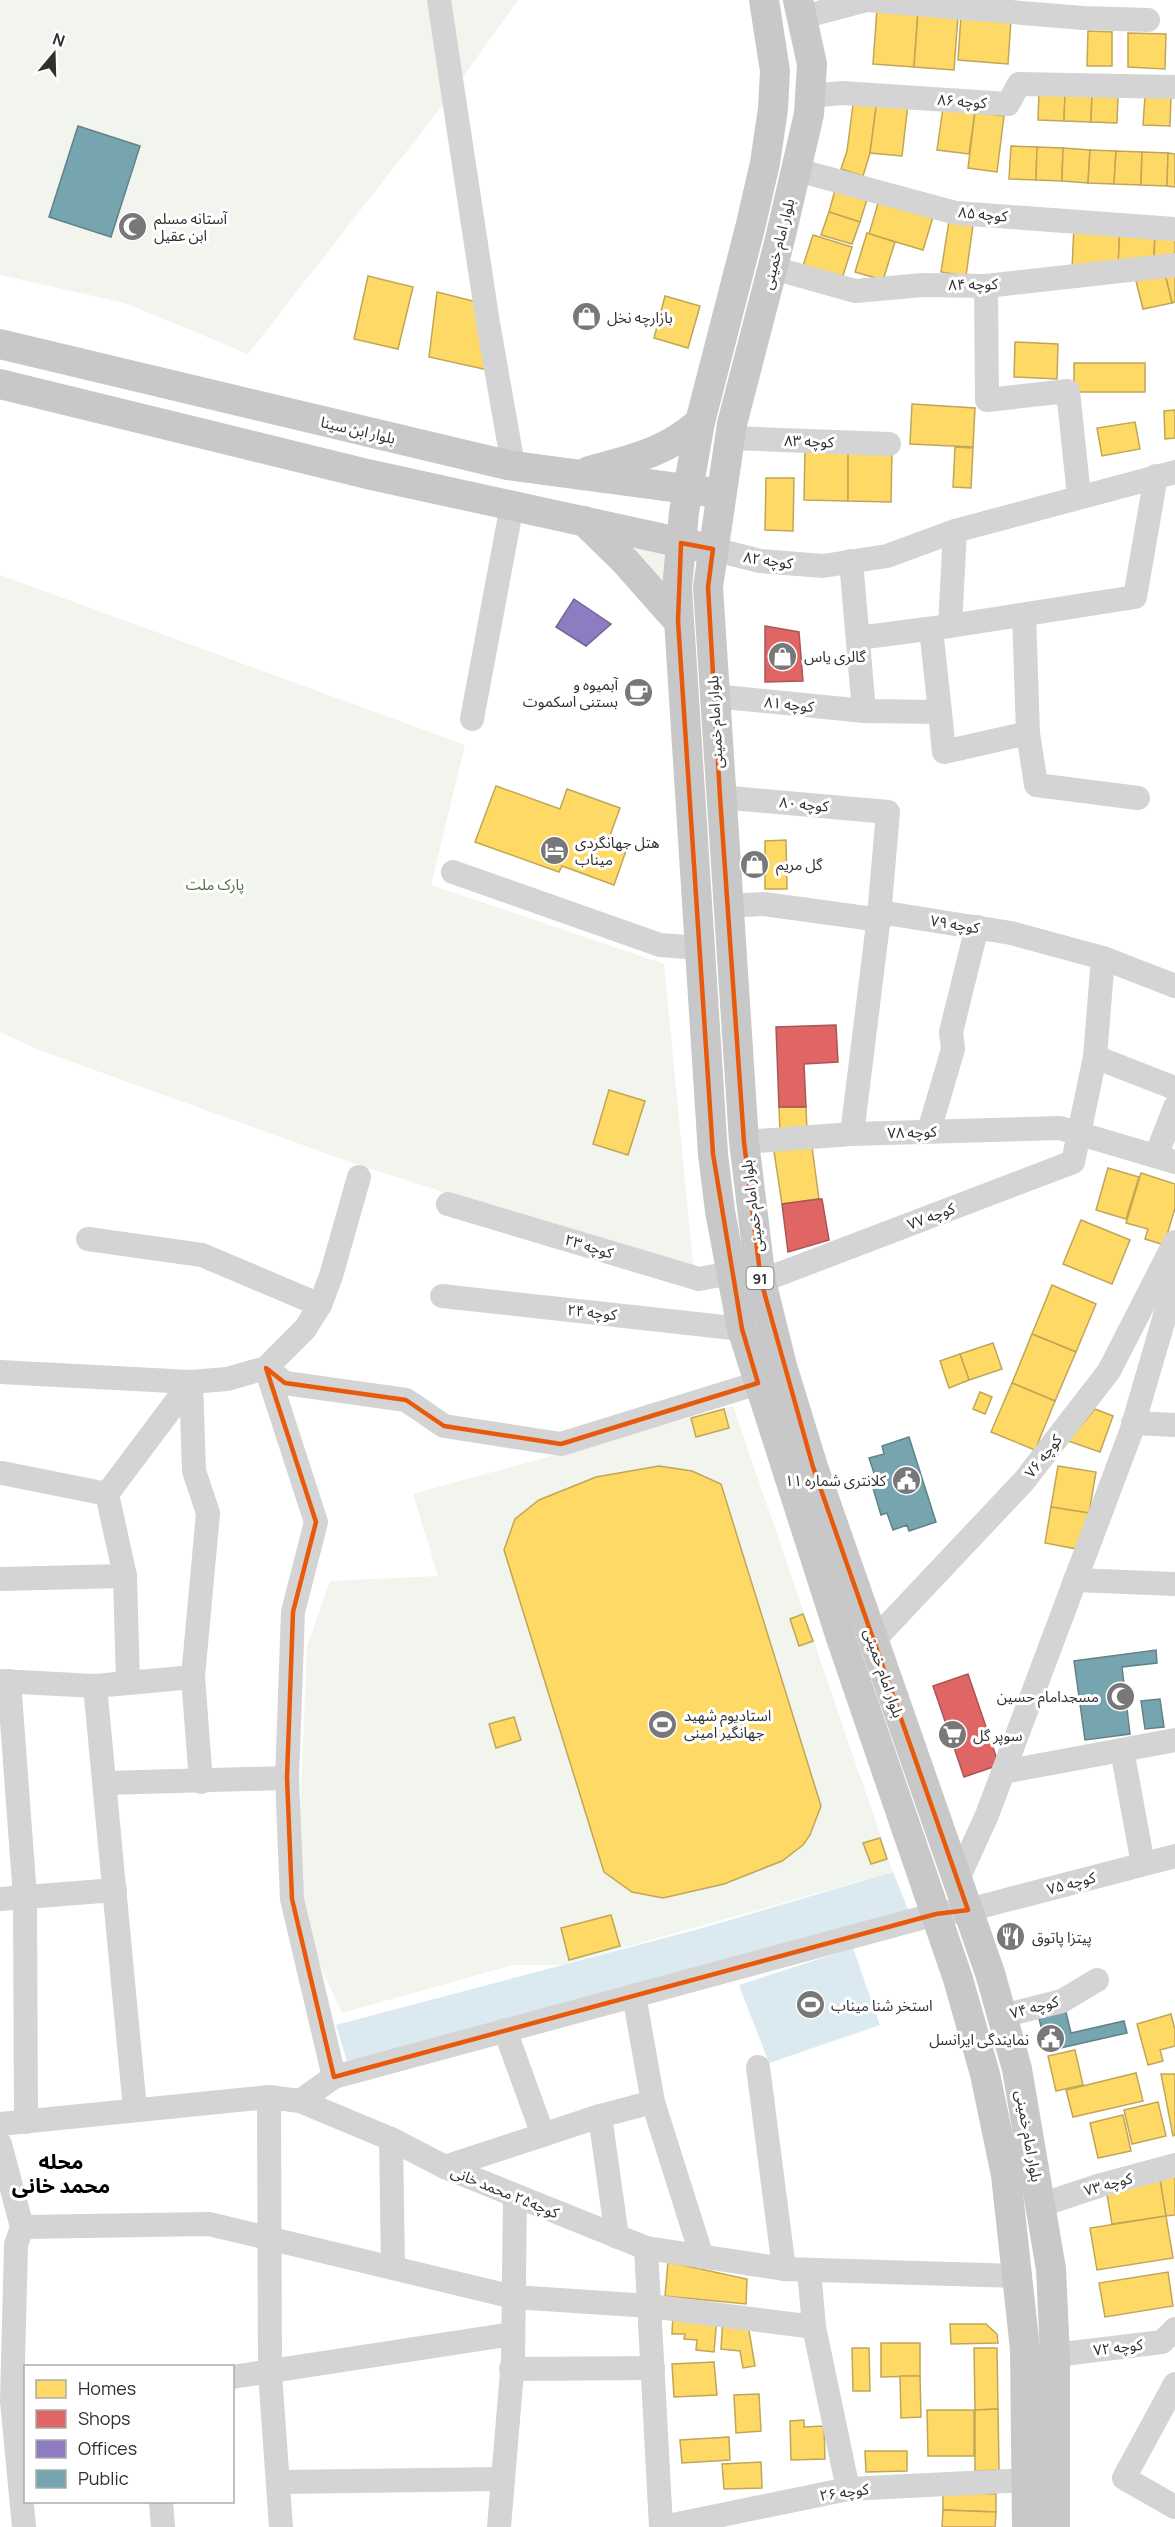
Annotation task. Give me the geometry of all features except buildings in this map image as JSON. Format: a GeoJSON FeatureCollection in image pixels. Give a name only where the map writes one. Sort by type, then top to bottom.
{"type":"FeatureCollection","features":[{"type":"Feature","properties":{"kind":"main road","name":"بلوار امام خمینی"},"geometry":{"type":"LineString","coordinates":[[764,0],[775,71],[773,110],[766,153],[700,422],[688,489],[677,588],[713,1154],[742,1329],[837,1627],[958,1979],[985,2074],[1006,2175],[1025,2349],[1027,2527]]}},
{"type":"Feature","properties":{"kind":"main road","name":"بلوار امام خمینی"},"geometry":{"type":"LineString","coordinates":[[800,8],[812,64],[809,114],[773,268],[729,438],[708,588],[744,1142],[761,1281],[782,1366],[813,1467],[968,1910],[1017,2069],[1051,2269],[1055,2355],[1055,2527]]}},
{"type":"Feature","properties":{"kind":"main road","name":"بلوار ابن سینا"},"geometry":{"type":"LineString","coordinates":[[0,344],[513,465],[720,494]]}},
{"type":"Feature","properties":{"kind":"main road"},"geometry":{"type":"LineString","coordinates":[[0,384],[367,474],[712,549]]}},
{"type":"Feature","properties":{"kind":"main road"},"geometry":{"type":"LineString","coordinates":[[577,474],[654,454],[681,439],[700,422]]}},
{"type":"Feature","properties":{"kind":"main road"},"geometry":{"type":"LineString","coordinates":[[584,522],[626,561],[678,621]]}},
{"type":"Feature","properties":{"kind":"street"},"geometry":{"type":"LineString","coordinates":[[438,0],[488,323],[513,465]]}},
{"type":"Feature","properties":{"kind":"street"},"geometry":{"type":"LineString","coordinates":[[800,8],[867,0],[1083,9],[1148,20]]}},
{"type":"Feature","properties":{"kind":"street","name":"کوچه ۸۶"},"geometry":{"type":"LineString","coordinates":[[810,96],[842,93],[1008,104],[1019,84],[1175,87]]}},
{"type":"Feature","properties":{"kind":"street","name":"کوچه ۸۵"},"geometry":{"type":"LineString","coordinates":[[796,170],[956,213],[1175,229]]}},
{"type":"Feature","properties":{"kind":"street","name":"کوچه ۸۴"},"geometry":{"type":"LineString","coordinates":[[773,268],[855,291],[923,285],[986,286],[1175,265]]}},
{"type":"Feature","properties":{"kind":"street"},"geometry":{"type":"LineString","coordinates":[[986,286],[987,400],[1068,391],[1079,496]]}},
{"type":"Feature","properties":{"kind":"street","name":"کوچه ۸۳"},"geometry":{"type":"LineString","coordinates":[[729,438],[889,444]]}},
{"type":"Feature","properties":{"kind":"street"},"geometry":{"type":"LineString","coordinates":[[858,638],[1135,597],[1166,474]]}},
{"type":"Feature","properties":{"kind":"street","name":"کوچه ۸۲"},"geometry":{"type":"LineString","coordinates":[[712,549],[760,561],[823,566],[887,556],[955,531],[1166,474]]}},
{"type":"Feature","properties":{"kind":"street"},"geometry":{"type":"LineString","coordinates":[[472,719],[512,506]]}},
{"type":"Feature","properties":{"kind":"street"},"geometry":{"type":"LineString","coordinates":[[955,531],[940,627],[940,712],[944,752],[1028,733]]}},
{"type":"Feature","properties":{"kind":"street"},"geometry":{"type":"LineString","coordinates":[[851,561],[864,711]]}},
{"type":"Feature","properties":{"kind":"street"},"geometry":{"type":"LineString","coordinates":[[1024,615],[1028,733],[1036,784],[1138,798]]}},
{"type":"Feature","properties":{"kind":"street","name":"کوچه ۸۱"},"geometry":{"type":"LineString","coordinates":[[714,696],[864,711],[940,712]]}},
{"type":"Feature","properties":{"kind":"street","name":"کوچه ۸۰"},"geometry":{"type":"LineString","coordinates":[[720,797],[888,812],[879,916]]}},
{"type":"Feature","properties":{"kind":"street"},"geometry":{"type":"LineString","coordinates":[[453,872],[660,945],[701,948]]}},
{"type":"Feature","properties":{"kind":"street","name":"کوچه ۷۹"},"geometry":{"type":"LineString","coordinates":[[727,906],[764,904],[866,918],[892,914],[1011,933],[1103,958],[1175,986]]}},
{"type":"Feature","properties":{"kind":"street"},"geometry":{"type":"LineString","coordinates":[[852,1134],[879,916]]}},
{"type":"Feature","properties":{"kind":"street"},"geometry":{"type":"LineString","coordinates":[[929,1131],[953,1049],[951,1032],[977,927]]}},
{"type":"Feature","properties":{"kind":"street"},"geometry":{"type":"LineString","coordinates":[[1080,1132],[1095,1058],[1103,958]]}},
{"type":"Feature","properties":{"kind":"street"},"geometry":{"type":"LineString","coordinates":[[1095,1058],[1175,1088]]}},
{"type":"Feature","properties":{"kind":"street"},"geometry":{"type":"LineString","coordinates":[[1166,1159],[1175,1107]]}},
{"type":"Feature","properties":{"kind":"street","name":"کوچه ۷۸"},"geometry":{"type":"LineString","coordinates":[[744,1142],[852,1134],[1060,1128],[1166,1159]]}},
{"type":"Feature","properties":{"kind":"street","name":"کوچه ۷۷"},"geometry":{"type":"LineString","coordinates":[[761,1281],[1073,1162],[1080,1132]]}},
{"type":"Feature","properties":{"kind":"street"},"geometry":{"type":"LineString","coordinates":[[0,1372],[191,1382],[227,1379],[266,1368],[305,1329],[320,1305],[331,1276],[359,1177]]}},
{"type":"Feature","properties":{"kind":"street","name":"کوچه ۲۳"},"geometry":{"type":"LineString","coordinates":[[448,1204],[699,1279],[731,1272]]}},
{"type":"Feature","properties":{"kind":"street"},"geometry":{"type":"LineString","coordinates":[[88,1239],[202,1255],[320,1305]]}},
{"type":"Feature","properties":{"kind":"street","name":"کوچه ۷۶"},"geometry":{"type":"LineString","coordinates":[[873,1641],[1024,1481],[1109,1371],[1175,1242]]}},
{"type":"Feature","properties":{"kind":"street"},"geometry":{"type":"LineString","coordinates":[[957,1881],[1003,1772],[1133,1423],[1175,1281]]}},
{"type":"Feature","properties":{"kind":"street","name":"کوچه ۲۴"},"geometry":{"type":"LineString","coordinates":[[442,1296],[742,1329]]}},
{"type":"Feature","properties":{"kind":"street"},"geometry":{"type":"LineString","coordinates":[[266,1368],[285,1383],[406,1400],[444,1426],[561,1444],[758,1383]]}},
{"type":"Feature","properties":{"kind":"street"},"geometry":{"type":"LineString","coordinates":[[266,1368],[316,1522],[293,1612],[287,1778],[292,1899],[334,2077],[300,2101]]}},
{"type":"Feature","properties":{"kind":"street"},"geometry":{"type":"LineString","coordinates":[[128,1682],[125,1576],[107,1494],[191,1382]]}},
{"type":"Feature","properties":{"kind":"street"},"geometry":{"type":"LineString","coordinates":[[191,1382],[194,1471],[208,1513],[193,1677],[201,1782]]}},
{"type":"Feature","properties":{"kind":"street"},"geometry":{"type":"LineString","coordinates":[[1133,1423],[1175,1425]]}},
{"type":"Feature","properties":{"kind":"street"},"geometry":{"type":"LineString","coordinates":[[1,1472],[107,1494]]}},
{"type":"Feature","properties":{"kind":"street"},"geometry":{"type":"LineString","coordinates":[[0,1579],[125,1576]]}},
{"type":"Feature","properties":{"kind":"street"},"geometry":{"type":"LineString","coordinates":[[1075,1580],[1175,1584]]}},
{"type":"Feature","properties":{"kind":"street"},"geometry":{"type":"LineString","coordinates":[[27,2122],[26,1897],[9,1798],[5,1681],[95,1686],[193,1677]]}},
{"type":"Feature","properties":{"kind":"street"},"geometry":{"type":"LineString","coordinates":[[95,1686],[106,1783],[135,2109]]}},
{"type":"Feature","properties":{"kind":"street"},"geometry":{"type":"LineString","coordinates":[[1003,1772],[1175,1740]]}},
{"type":"Feature","properties":{"kind":"street"},"geometry":{"type":"LineString","coordinates":[[1122,1750],[1143,1864]]}},
{"type":"Feature","properties":{"kind":"street"},"geometry":{"type":"LineString","coordinates":[[106,1783],[287,1778]]}},
{"type":"Feature","properties":{"kind":"street","name":"کوچه ۷۵"},"geometry":{"type":"LineString","coordinates":[[334,2077],[936,1914],[968,1910],[1175,1856]]}},
{"type":"Feature","properties":{"kind":"street"},"geometry":{"type":"LineString","coordinates":[[0,1899],[115,1890]]}},
{"type":"Feature","properties":{"kind":"street","name":"کوچه ۷۴"},"geometry":{"type":"LineString","coordinates":[[1002,2016],[1062,2001],[1097,1980]]}},
{"type":"Feature","properties":{"kind":"street"},"geometry":{"type":"LineString","coordinates":[[634,1995],[652,2102],[702,2257]]}},
{"type":"Feature","properties":{"kind":"street"},"geometry":{"type":"LineString","coordinates":[[505,2031],[543,2135]]}},
{"type":"Feature","properties":{"kind":"street"},"geometry":{"type":"LineString","coordinates":[[758,2067],[784,2269]]}},
{"type":"Feature","properties":{"kind":"street"},"geometry":{"type":"LineString","coordinates":[[269,2097],[270,2373],[281,2527]]}},
{"type":"Feature","properties":{"kind":"street","name":"کوچه۲۵ محمد خانی"},"geometry":{"type":"LineString","coordinates":[[0,2124],[269,2097],[300,2101],[391,2139],[445,2167],[646,2248],[784,2269],[1018,2276]]}},
{"type":"Feature","properties":{"kind":"street"},"geometry":{"type":"LineString","coordinates":[[445,2167],[600,2116],[652,2102]]}},
{"type":"Feature","properties":{"kind":"street"},"geometry":{"type":"LineString","coordinates":[[600,2116],[617,2237]]}},
{"type":"Feature","properties":{"kind":"street"},"geometry":{"type":"LineString","coordinates":[[391,2139],[393,2268]]}},
{"type":"Feature","properties":{"kind":"street"},"geometry":{"type":"LineString","coordinates":[[0,2144],[13,2240],[19,2400],[9,2458],[24,2527]]}},
{"type":"Feature","properties":{"kind":"street","name":"کوچه ۷۳"},"geometry":{"type":"LineString","coordinates":[[1041,2205],[1101,2185],[1175,2165]]}},
{"type":"Feature","properties":{"kind":"street"},"geometry":{"type":"LineString","coordinates":[[499,2527],[513,2334],[515,2196]]}},
{"type":"Feature","properties":{"kind":"street"},"geometry":{"type":"LineString","coordinates":[[13,2240],[209,2224],[514,2297],[650,2306],[814,2327]]}},
{"type":"Feature","properties":{"kind":"street","name":"کوچه ۲۶"},"geometry":{"type":"LineString","coordinates":[[646,2248],[662,2527],[848,2489],[1027,2480]]}},
{"type":"Feature","properties":{"kind":"street"},"geometry":{"type":"LineString","coordinates":[[809,2270],[814,2327],[848,2489]]}},
{"type":"Feature","properties":{"kind":"street","name":"کوچه ۷۲"},"geometry":{"type":"LineString","coordinates":[[1055,2355],[1162,2342],[1175,2329]]}},
{"type":"Feature","properties":{"kind":"street"},"geometry":{"type":"LineString","coordinates":[[234,2378],[513,2334]]}},
{"type":"Feature","properties":{"kind":"street"},"geometry":{"type":"LineString","coordinates":[[511,2369],[654,2368]]}},
{"type":"Feature","properties":{"kind":"street"},"geometry":{"type":"LineString","coordinates":[[1175,2384],[1124,2478],[1175,2507]]}},
{"type":"Feature","properties":{"kind":"street"},"geometry":{"type":"LineString","coordinates":[[278,2482],[503,2479]]}},
{"type":"Feature","properties":{"kind":"street"},"geometry":{"type":"LineString","coordinates":[[161,2503],[163,2527]]}},
{"type":"Feature","properties":{"kind":"highlighted area"},"geometry":{"type":"Polygon","coordinates":[[[681,543],[713,549],[708,587],[720,797],[744,1142],[761,1281],[813,1467],[968,1910],[936,1914],[334,2077],[292,1899],[287,1778],[293,1612],[316,1522],[266,1368],[285,1383],[406,1400],[444,1426],[561,1444],[758,1383],[742,1329],[713,1154],[678,621],[681,543]]]}},
{"type":"Feature","properties":{"kind":"green space"},"geometry":{"type":"Polygon","coordinates":[[[0,0],[518,0],[445,102],[248,354],[125,303],[0,275],[0,0]]]}},
{"type":"Feature","properties":{"kind":"green space"},"geometry":{"type":"Polygon","coordinates":[[[603,530],[676,546],[672,604],[603,530]]]}},
{"type":"Feature","properties":{"kind":"green space","name":"پارک ملت"},"geometry":{"type":"Polygon","coordinates":[[[0,575],[465,745],[431,885],[664,964],[694,1273],[347,1161],[39,1050],[0,1032],[0,575]]]}},
{"type":"Feature","properties":{"kind":"green space","name":"استادیوم شهید جهانگیر امینی"},"geometry":{"type":"Polygon","coordinates":[[[733,1406],[893,1872],[561,1965],[513,1965],[342,2013],[296,1914],[307,1646],[330,1581],[438,1576],[413,1494],[733,1406]]]}},
{"type":"Feature","properties":{"kind":"shaded area"},"geometry":{"type":"Polygon","coordinates":[[[893,1872],[910,1914],[349,2068],[336,2025],[706,1927],[893,1872]]]}},
{"type":"Feature","properties":{"kind":"shaded area","name":"استخر شنا میناب"},"geometry":{"type":"Polygon","coordinates":[[[853,1948],[880,2025],[769,2063],[739,1985],[853,1948]]]}},
{"type":"Feature","properties":{"kind":"place","name":"آستانه مسلم ابن عقیل"},"geometry":{"type":"Point","coordinates":[133,227]}},
{"type":"Feature","properties":{"kind":"place","name":"بازارچه نخل"},"geometry":{"type":"Point","coordinates":[586,317]}},
{"type":"Feature","properties":{"kind":"place","name":"گالری یاس"},"geometry":{"type":"Point","coordinates":[783,656]}},
{"type":"Feature","properties":{"kind":"place","name":"آبمیوه و بستنی اسکموت"},"geometry":{"type":"Point","coordinates":[639,693]}},
{"type":"Feature","properties":{"kind":"place","name":"هتل جهانگردی میناب"},"geometry":{"type":"Point","coordinates":[554,851]}},
{"type":"Feature","properties":{"kind":"place","name":"گل مریم"},"geometry":{"type":"Point","coordinates":[755,864]}},
{"type":"Feature","properties":{"kind":"place","name":"کلانتری شماره ۱۱"},"geometry":{"type":"Point","coordinates":[907,1480]}},
{"type":"Feature","properties":{"kind":"place","name":"مسجدامام حسین"},"geometry":{"type":"Point","coordinates":[1120,1696]}},
{"type":"Feature","properties":{"kind":"place","name":"استادیوم شهید جهانگیر امینی"},"geometry":{"type":"Point","coordinates":[663,1724]}},
{"type":"Feature","properties":{"kind":"place","name":"سوپر گل"},"geometry":{"type":"Point","coordinates":[952,1735]}},
{"type":"Feature","properties":{"kind":"place","name":"پیتزا پاتوق"},"geometry":{"type":"Point","coordinates":[1011,1937]}},
{"type":"Feature","properties":{"kind":"place","name":"استخر شنا میناب"},"geometry":{"type":"Point","coordinates":[810,2005]}},
{"type":"Feature","properties":{"kind":"place","name":"نمایندگی ایرانسل"},"geometry":{"type":"Point","coordinates":[1050,2039]}},
{"type":"Feature","properties":{"kind":"district","name":"محله محمد خانی"},"geometry":{"type":"Point","coordinates":[61,2173]}}]}
